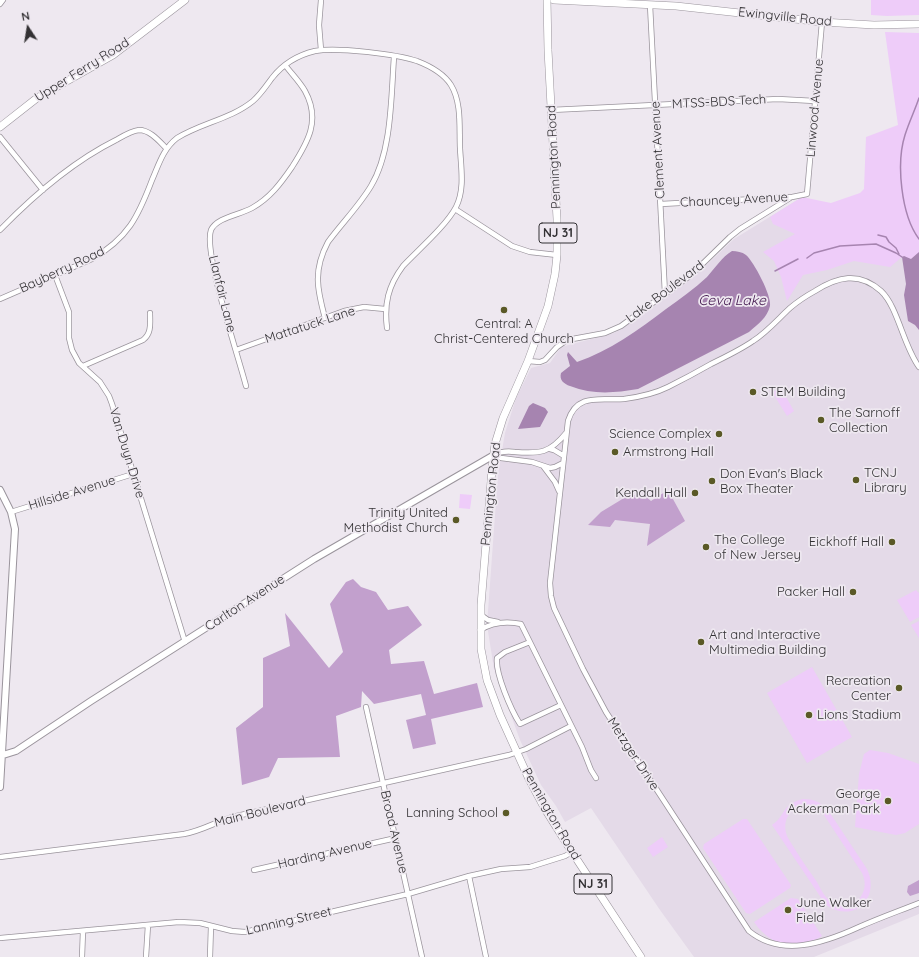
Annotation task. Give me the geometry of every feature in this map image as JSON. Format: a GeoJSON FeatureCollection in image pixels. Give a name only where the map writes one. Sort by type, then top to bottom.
{"type":"FeatureCollection","features":[{"type":"Feature","properties":{"kind":"main road","name":"Upper Ferry Road"},"geometry":{"type":"LineString","coordinates":[[0,128],[37,98],[113,55],[184,0]]}},
{"type":"Feature","properties":{"kind":"main road","name":"Pennington Road"},"geometry":{"type":"LineString","coordinates":[[547,0],[557,219],[557,255],[555,274],[548,306],[528,361],[497,435],[492,469],[481,615],[481,649],[487,680],[500,715],[524,769],[545,810],[641,957]]}},
{"type":"Feature","properties":{"kind":"main road","name":"Ewingville Road"},"geometry":{"type":"LineString","coordinates":[[554,0],[720,10],[822,22],[874,25],[919,24]]}},
{"type":"Feature","properties":{"kind":"street"},"geometry":{"type":"LineString","coordinates":[[0,4],[3,0]]}},
{"type":"Feature","properties":{"kind":"street"},"geometry":{"type":"LineString","coordinates":[[321,0],[319,25],[321,50]]}},
{"type":"Feature","properties":{"kind":"street","name":"Clement Avenue"},"geometry":{"type":"LineString","coordinates":[[650,5],[665,294]]}},
{"type":"Feature","properties":{"kind":"street","name":"Linwood Avenue"},"geometry":{"type":"LineString","coordinates":[[807,194],[822,22]]}},
{"type":"Feature","properties":{"kind":"street","name":"Bayberry Road"},"geometry":{"type":"LineString","coordinates":[[0,299],[92,259],[111,246],[125,233],[140,210],[166,148],[183,135],[246,106],[259,96],[272,77],[285,65],[300,56],[321,50],[362,52],[418,62],[436,70],[448,80],[455,93],[458,108],[462,181],[459,198],[455,209],[445,222],[403,266],[394,280],[385,309],[387,328]]}},
{"type":"Feature","properties":{"kind":"street"},"geometry":{"type":"LineString","coordinates":[[325,318],[318,294],[317,281],[319,266],[328,242],[366,194],[382,162],[387,136],[394,57]]}},
{"type":"Feature","properties":{"kind":"street","name":"Llanfair Lane"},"geometry":{"type":"LineString","coordinates":[[246,386],[218,286],[212,258],[210,234],[217,222],[252,208],[272,193],[282,181],[308,142],[312,124],[309,99],[303,88],[285,65]]}},
{"type":"Feature","properties":{"kind":"street","name":"MTSS-BDS Tech"},"geometry":{"type":"LineString","coordinates":[[551,110],[778,99],[815,101]]}},
{"type":"Feature","properties":{"kind":"street"},"geometry":{"type":"LineString","coordinates":[[0,230],[43,190],[63,174],[95,151],[134,131],[147,132],[166,148]]}},
{"type":"Feature","properties":{"kind":"street"},"geometry":{"type":"LineString","coordinates":[[0,137],[43,190]]}},
{"type":"Feature","properties":{"kind":"street","name":"Chauncey Avenue"},"geometry":{"type":"LineString","coordinates":[[661,204],[792,197],[807,194]]}},
{"type":"Feature","properties":{"kind":"street","name":"Lake Boulevard"},"geometry":{"type":"LineString","coordinates":[[528,361],[540,362],[545,360],[557,347],[567,340],[598,335],[621,326],[697,270],[740,229],[792,197]]}},
{"type":"Feature","properties":{"kind":"street"},"geometry":{"type":"LineString","coordinates":[[455,209],[512,246],[530,252],[557,255]]}},
{"type":"Feature","properties":{"kind":"street","name":"Van Duyn Drive"},"geometry":{"type":"LineString","coordinates":[[54,275],[69,312],[69,338],[72,350],[83,366],[100,382],[109,396],[185,642]]}},
{"type":"Feature","properties":{"kind":"street","name":"Metzger Drive"},"geometry":{"type":"LineString","coordinates":[[764,946],[749,931],[606,712],[556,613],[550,596],[550,584],[566,433],[570,416],[576,406],[586,400],[636,397],[656,392],[670,386],[754,341],[796,303],[835,280],[854,278],[866,282],[877,288],[886,297],[908,349],[919,367]]}},
{"type":"Feature","properties":{"kind":"street","name":"Mattatuck Lane"},"geometry":{"type":"LineString","coordinates":[[236,350],[353,309],[373,307],[385,309]]}},
{"type":"Feature","properties":{"kind":"street"},"geometry":{"type":"LineString","coordinates":[[83,366],[146,338],[149,331],[150,313]]}},
{"type":"Feature","properties":{"kind":"street"},"geometry":{"type":"LineString","coordinates":[[494,455],[504,451],[534,453],[549,449],[566,433]]}},
{"type":"Feature","properties":{"kind":"street"},"geometry":{"type":"LineString","coordinates":[[549,449],[554,450],[564,456]]}},
{"type":"Feature","properties":{"kind":"street"},"geometry":{"type":"LineString","coordinates":[[494,455],[501,458],[532,462],[555,468],[563,463]]}},
{"type":"Feature","properties":{"kind":"street","name":"Carlton Avenue"},"geometry":{"type":"LineString","coordinates":[[1,756],[16,751],[91,701],[314,559],[494,455]]}},
{"type":"Feature","properties":{"kind":"street"},"geometry":{"type":"LineString","coordinates":[[543,466],[560,491]]}},
{"type":"Feature","properties":{"kind":"street","name":"Hillside Avenue"},"geometry":{"type":"LineString","coordinates":[[11,512],[133,474]]}},
{"type":"Feature","properties":{"kind":"street"},"geometry":{"type":"LineString","coordinates":[[0,490],[11,512],[15,529],[0,787]]}},
{"type":"Feature","properties":{"kind":"street"},"geometry":{"type":"LineString","coordinates":[[481,615],[488,620],[521,624],[596,778]]}},
{"type":"Feature","properties":{"kind":"street"},"geometry":{"type":"LineString","coordinates":[[480,630],[488,625],[500,622]]}},
{"type":"Feature","properties":{"kind":"street"},"geometry":{"type":"LineString","coordinates":[[530,642],[506,652],[497,658],[497,665],[514,714],[520,724],[561,705]]}},
{"type":"Feature","properties":{"kind":"street","name":"Broad Avenue"},"geometry":{"type":"LineString","coordinates":[[366,707],[422,957]]}},
{"type":"Feature","properties":{"kind":"street","name":"Main Boulevard"},"geometry":{"type":"LineString","coordinates":[[0,857],[193,832],[232,817],[517,753],[571,726]]}},
{"type":"Feature","properties":{"kind":"street","name":"Harding Avenue"},"geometry":{"type":"LineString","coordinates":[[254,870],[396,838]]}},
{"type":"Feature","properties":{"kind":"street","name":"Lanning Street"},"geometry":{"type":"LineString","coordinates":[[0,938],[190,922],[232,931],[245,932],[408,894],[469,876],[501,869],[523,869],[565,856],[572,852]]}},
{"type":"Feature","properties":{"kind":"street"},"geometry":{"type":"LineString","coordinates":[[469,876],[486,957]]}},
{"type":"Feature","properties":{"kind":"street"},"geometry":{"type":"LineString","coordinates":[[814,948],[919,903]]}},
{"type":"Feature","properties":{"kind":"street"},"geometry":{"type":"LineString","coordinates":[[146,957],[148,925]]}},
{"type":"Feature","properties":{"kind":"street"},"geometry":{"type":"LineString","coordinates":[[210,957],[211,926]]}},
{"type":"Feature","properties":{"kind":"street"},"geometry":{"type":"LineString","coordinates":[[82,957],[83,931]]}},
{"type":"Feature","properties":{"kind":"shaded area"},"geometry":{"type":"Polygon","coordinates":[[[871,0],[919,0],[919,15],[871,15],[871,0]]]}},
{"type":"Feature","properties":{"kind":"shaded area"},"geometry":{"type":"Polygon","coordinates":[[[885,32],[919,33],[919,253],[911,259],[902,257],[890,267],[854,261],[827,270],[803,275],[787,301],[781,277],[774,261],[763,252],[795,234],[773,224],[770,217],[802,197],[831,203],[860,193],[864,189],[866,137],[898,125],[885,32]]]}},
{"type":"Feature","properties":{"kind":"shaded area","name":"The College of New Jersey"},"geometry":{"type":"Polygon","coordinates":[[[802,197],[919,227],[919,914],[814,957],[694,957],[660,910],[591,808],[565,822],[541,785],[520,740],[494,669],[487,625],[498,474],[505,433],[516,398],[531,368],[550,363],[561,347],[614,333],[641,316],[697,274],[734,239],[802,197]]]}},
{"type":"Feature","properties":{"kind":"shaded area"},"geometry":{"type":"Polygon","coordinates":[[[781,388],[794,411],[787,416],[772,392],[781,388]]]}},
{"type":"Feature","properties":{"kind":"shaded area"},"geometry":{"type":"Polygon","coordinates":[[[668,490],[685,521],[647,546],[650,524],[615,520],[610,527],[588,525],[601,512],[629,495],[644,495],[651,501],[668,490]]]}},
{"type":"Feature","properties":{"kind":"shaded area"},"geometry":{"type":"Polygon","coordinates":[[[460,494],[472,495],[470,509],[459,508],[460,494]]]}},
{"type":"Feature","properties":{"kind":"shaded area"},"geometry":{"type":"Polygon","coordinates":[[[353,579],[361,587],[376,592],[388,610],[408,606],[422,625],[389,650],[391,664],[424,661],[434,694],[477,683],[483,707],[431,719],[436,744],[413,749],[406,720],[426,715],[421,694],[374,704],[362,691],[361,707],[336,716],[340,757],[278,758],[269,777],[242,785],[236,728],[263,707],[263,658],[290,646],[285,613],[329,668],[343,652],[330,604],[346,582],[353,579]]]}},
{"type":"Feature","properties":{"kind":"shaded area"},"geometry":{"type":"Polygon","coordinates":[[[916,590],[919,593],[919,617],[910,622],[897,600],[916,590]]]}},
{"type":"Feature","properties":{"kind":"shaded area"},"geometry":{"type":"Polygon","coordinates":[[[919,621],[919,638],[911,625],[919,621]]]}},
{"type":"Feature","properties":{"kind":"shaded area","name":"Lions Stadium"},"geometry":{"type":"Polygon","coordinates":[[[812,667],[852,737],[807,763],[767,693],[812,667]]]}},
{"type":"Feature","properties":{"kind":"shaded area","name":"George Ackerman Park"},"geometry":{"type":"Polygon","coordinates":[[[870,750],[888,753],[919,764],[919,824],[905,833],[896,835],[855,827],[859,774],[864,754],[870,750]]]}},
{"type":"Feature","properties":{"kind":"shaded area"},"geometry":{"type":"Polygon","coordinates":[[[803,799],[810,800],[820,803],[825,807],[867,869],[870,880],[870,890],[867,899],[855,910],[846,912],[836,910],[826,905],[772,825],[780,818],[787,807],[796,801],[803,799]],[[805,805],[794,809],[790,813],[785,827],[788,838],[827,898],[836,905],[851,905],[861,896],[865,881],[862,873],[822,812],[814,806],[805,805]]]}},
{"type":"Feature","properties":{"kind":"shaded area"},"geometry":{"type":"Polygon","coordinates":[[[743,819],[747,819],[791,885],[790,888],[750,914],[746,913],[703,848],[704,844],[743,819]]]}},
{"type":"Feature","properties":{"kind":"shaded area"},"geometry":{"type":"Polygon","coordinates":[[[662,837],[668,847],[653,857],[647,848],[662,837]]]}},
{"type":"Feature","properties":{"kind":"shaded area"},"geometry":{"type":"Polygon","coordinates":[[[919,880],[919,893],[910,896],[907,892],[908,886],[919,880]]]}},
{"type":"Feature","properties":{"kind":"shaded area","name":"June Walker Field"},"geometry":{"type":"Polygon","coordinates":[[[791,898],[798,899],[822,936],[803,944],[785,944],[776,942],[768,937],[754,922],[791,898]]]}},
{"type":"Feature","properties":{"kind":"water","name":"Ceva Lake"},"geometry":{"type":"Polygon","coordinates":[[[732,251],[738,251],[746,255],[762,279],[770,301],[767,314],[749,332],[638,389],[595,392],[579,389],[562,381],[561,373],[570,366],[567,355],[568,352],[577,362],[612,346],[645,325],[682,298],[707,277],[722,259],[732,251]]]}},
{"type":"Feature","properties":{"kind":"water"},"geometry":{"type":"Polygon","coordinates":[[[919,252],[919,330],[915,325],[908,321],[904,295],[906,284],[902,257],[904,256],[911,259],[919,252]]]}},
{"type":"Feature","properties":{"kind":"water"},"geometry":{"type":"Polygon","coordinates":[[[533,403],[545,408],[548,412],[540,427],[518,429],[529,406],[533,403]]]}},
{"type":"Feature","properties":{"kind":"waterway"},"geometry":{"type":"LineString","coordinates":[[919,98],[905,135],[901,160],[904,203],[908,217],[919,239]]}},
{"type":"Feature","properties":{"kind":"waterway"},"geometry":{"type":"LineString","coordinates":[[878,235],[886,237],[896,248],[899,254]]}},
{"type":"Feature","properties":{"kind":"waterway"},"geometry":{"type":"LineString","coordinates":[[807,258],[814,253],[840,246],[876,244],[902,257]]}},
{"type":"Feature","properties":{"kind":"waterway"},"geometry":{"type":"LineString","coordinates":[[775,271],[798,259]]}},
{"type":"Feature","properties":{"kind":"place","name":"Central: A Christ-Centered Church"},"geometry":{"type":"Point","coordinates":[504,310]}},
{"type":"Feature","properties":{"kind":"place","name":"STEM Building"},"geometry":{"type":"Point","coordinates":[753,392]}},
{"type":"Feature","properties":{"kind":"place","name":"The Sarnoff Collection"},"geometry":{"type":"Point","coordinates":[821,420]}},
{"type":"Feature","properties":{"kind":"place","name":"Science Complex"},"geometry":{"type":"Point","coordinates":[719,434]}},
{"type":"Feature","properties":{"kind":"place","name":"Armstrong Hall"},"geometry":{"type":"Point","coordinates":[615,452]}},
{"type":"Feature","properties":{"kind":"place","name":"TCNJ Library"},"geometry":{"type":"Point","coordinates":[856,480]}},
{"type":"Feature","properties":{"kind":"place","name":"Don Evan's Black Box Theater"},"geometry":{"type":"Point","coordinates":[712,481]}},
{"type":"Feature","properties":{"kind":"place","name":"Kendall Hall"},"geometry":{"type":"Point","coordinates":[695,493]}},
{"type":"Feature","properties":{"kind":"place","name":"Trinity United Methodist Church"},"geometry":{"type":"Point","coordinates":[456,520]}},
{"type":"Feature","properties":{"kind":"place","name":"Eickhoff Hall"},"geometry":{"type":"Point","coordinates":[892,542]}},
{"type":"Feature","properties":{"kind":"place","name":"The College of New Jersey"},"geometry":{"type":"Point","coordinates":[706,547]}},
{"type":"Feature","properties":{"kind":"place","name":"Packer Hall"},"geometry":{"type":"Point","coordinates":[853,592]}},
{"type":"Feature","properties":{"kind":"place","name":"Art and Interactive Multimedia Building"},"geometry":{"type":"Point","coordinates":[701,642]}},
{"type":"Feature","properties":{"kind":"place","name":"Recreation Center"},"geometry":{"type":"Point","coordinates":[899,688]}},
{"type":"Feature","properties":{"kind":"place","name":"Lions Stadium"},"geometry":{"type":"Point","coordinates":[809,715]}},
{"type":"Feature","properties":{"kind":"place","name":"George Ackerman Park"},"geometry":{"type":"Point","coordinates":[888,801]}},
{"type":"Feature","properties":{"kind":"place","name":"Lanning School"},"geometry":{"type":"Point","coordinates":[506,813]}},
{"type":"Feature","properties":{"kind":"place","name":"June Walker Field"},"geometry":{"type":"Point","coordinates":[788,910]}}]}
